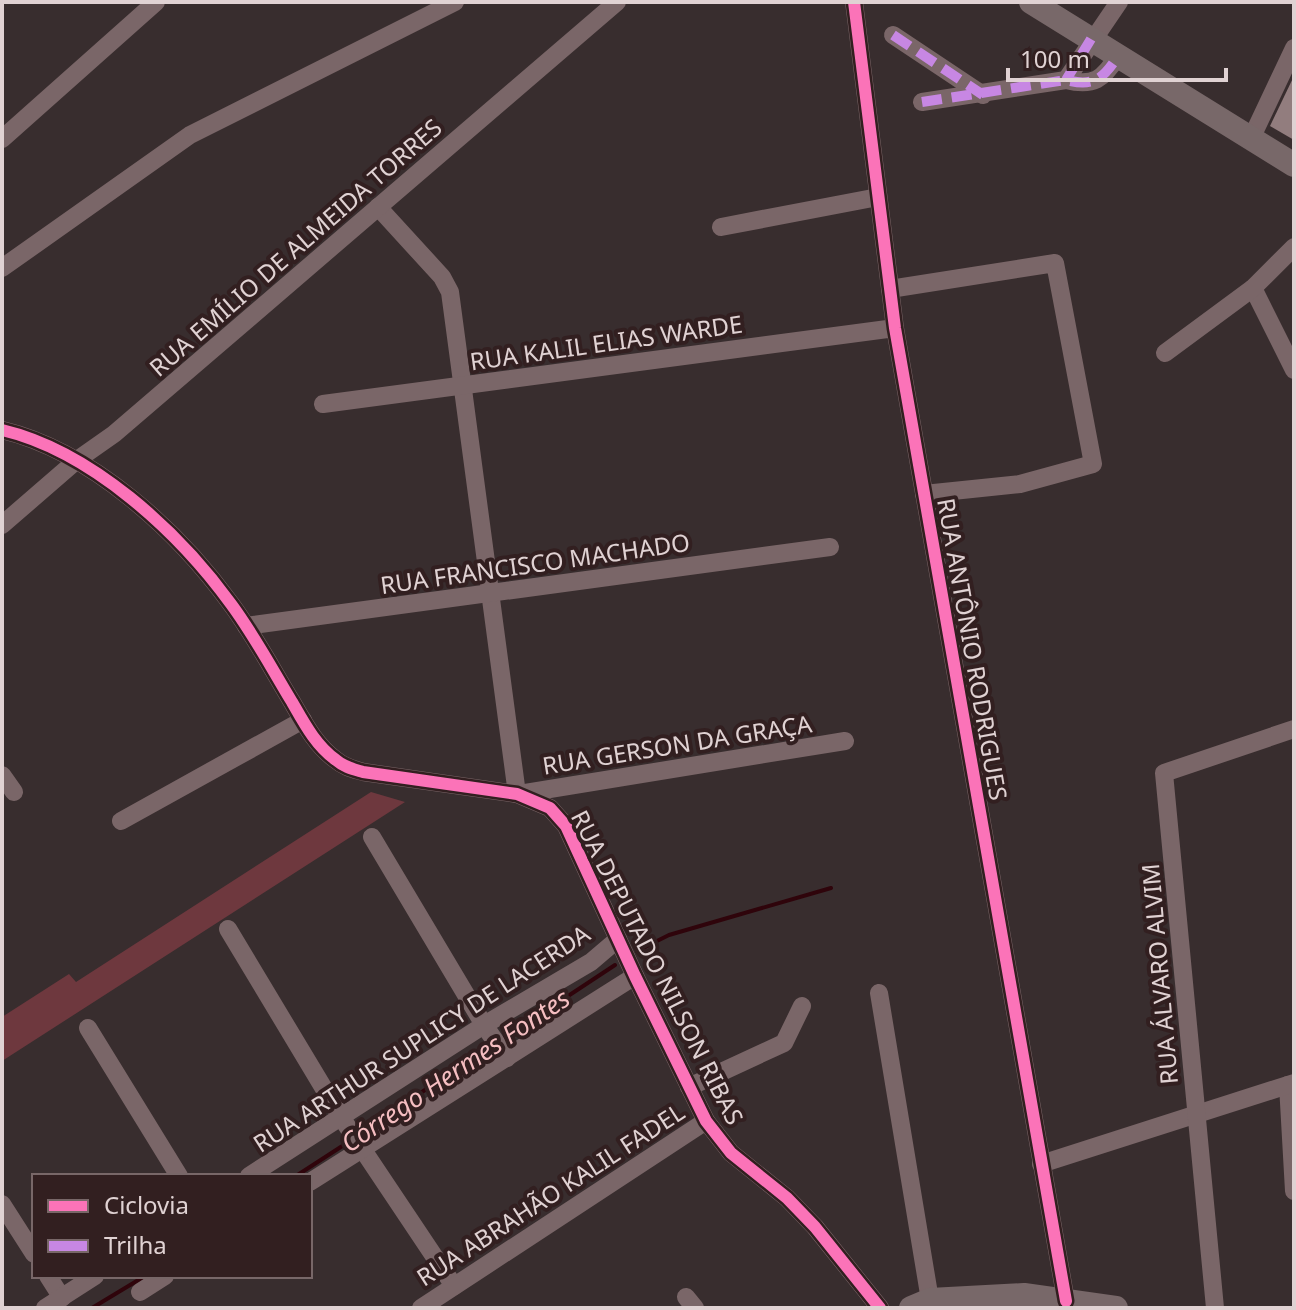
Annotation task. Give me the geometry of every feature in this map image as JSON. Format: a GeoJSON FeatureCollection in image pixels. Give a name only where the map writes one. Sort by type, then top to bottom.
{"type":"FeatureCollection","features":[{"type":"Feature","properties":{"kind":"main road"},"geometry":{"type":"LineString","coordinates":[[1031,2],[1294,165]]}},
{"type":"Feature","properties":{"kind":"main road"},"geometry":{"type":"LineString","coordinates":[[917,1306],[1066,1301],[1116,1308]]}},
{"type":"Feature","properties":{"kind":"street"},"geometry":{"type":"LineString","coordinates":[[2,268],[190,135],[455,2]]}},
{"type":"Feature","properties":{"kind":"street","name":"RUA EMÍLIO DE ALMEIDA TORRES"},"geometry":{"type":"LineString","coordinates":[[2,525],[77,460],[114,434],[617,2]]}},
{"type":"Feature","properties":{"kind":"street","name":"RUA ANTÔNIO RODRIGUES"},"geometry":{"type":"LineString","coordinates":[[854,2],[895,328],[1066,1301]]}},
{"type":"Feature","properties":{"kind":"street"},"geometry":{"type":"LineString","coordinates":[[1066,80],[1119,2]]}},
{"type":"Feature","properties":{"kind":"street"},"geometry":{"type":"LineString","coordinates":[[2,139],[146,5]]}},
{"type":"Feature","properties":{"kind":"street"},"geometry":{"type":"LineString","coordinates":[[893,35],[983,95]]}},
{"type":"Feature","properties":{"kind":"street"},"geometry":{"type":"LineString","coordinates":[[1251,139],[1294,48]]}},
{"type":"Feature","properties":{"kind":"street"},"geometry":{"type":"LineString","coordinates":[[922,102],[1066,80],[1081,84],[1097,80],[1118,56]]}},
{"type":"Feature","properties":{"kind":"street"},"geometry":{"type":"LineString","coordinates":[[721,227],[878,197]]}},
{"type":"Feature","properties":{"kind":"street"},"geometry":{"type":"LineString","coordinates":[[378,207],[447,284],[452,301],[517,794]]}},
{"type":"Feature","properties":{"kind":"street"},"geometry":{"type":"LineString","coordinates":[[1165,353],[1253,288],[1294,247]]}},
{"type":"Feature","properties":{"kind":"street"},"geometry":{"type":"LineString","coordinates":[[890,289],[1055,263],[1093,464],[1020,484],[924,494]]}},
{"type":"Feature","properties":{"kind":"street"},"geometry":{"type":"LineString","coordinates":[[1253,288],[1294,370]]}},
{"type":"Feature","properties":{"kind":"street","name":"RUA KALIL ELIAS WARDE"},"geometry":{"type":"LineString","coordinates":[[323,404],[895,328]]}},
{"type":"Feature","properties":{"kind":"street","name":"RUA DEPUTADO NILSON RIBAS"},"geometry":{"type":"LineString","coordinates":[[2,430],[34,439],[77,460],[123,494],[183,547],[217,585],[246,626],[321,747],[348,768],[517,794],[550,808],[566,826],[706,1121],[731,1153],[787,1198],[815,1227],[880,1308]]}},
{"type":"Feature","properties":{"kind":"street","name":"RUA FRANCISCO MACHADO"},"geometry":{"type":"LineString","coordinates":[[246,626],[830,547]]}},
{"type":"Feature","properties":{"kind":"street"},"geometry":{"type":"LineString","coordinates":[[121,821],[303,720]]}},
{"type":"Feature","properties":{"kind":"street","name":"RUA ÁLVARO ALVIM"},"geometry":{"type":"LineString","coordinates":[[1215,1308],[1164,773],[1294,729]]}},
{"type":"Feature","properties":{"kind":"street","name":"RUA GERSON DA GRAÇA"},"geometry":{"type":"LineString","coordinates":[[517,794],[845,741]]}},
{"type":"Feature","properties":{"kind":"street"},"geometry":{"type":"LineString","coordinates":[[2,775],[14,792]]}},
{"type":"Feature","properties":{"kind":"street"},"geometry":{"type":"LineString","coordinates":[[372,837],[484,1025],[507,1058]]}},
{"type":"Feature","properties":{"kind":"street"},"geometry":{"type":"LineString","coordinates":[[228,929],[341,1117],[454,1286]]}},
{"type":"Feature","properties":{"kind":"street","name":"RUA ARTHUR SUPLICY DE LACERDA"},"geometry":{"type":"LineString","coordinates":[[252,1174],[484,1025],[591,962],[618,939]]}},
{"type":"Feature","properties":{"kind":"street"},"geometry":{"type":"LineString","coordinates":[[312,1181],[635,976]]}},
{"type":"Feature","properties":{"kind":"street"},"geometry":{"type":"LineString","coordinates":[[879,993],[917,1306]]}},
{"type":"Feature","properties":{"kind":"street"},"geometry":{"type":"LineString","coordinates":[[689,1087],[784,1043],[802,1006]]}},
{"type":"Feature","properties":{"kind":"street"},"geometry":{"type":"LineString","coordinates":[[88,1028],[178,1174]]}},
{"type":"Feature","properties":{"kind":"street"},"geometry":{"type":"LineString","coordinates":[[1041,1164],[1291,1084],[1294,1191]]}},
{"type":"Feature","properties":{"kind":"street","name":"RUA ABRAHÃO KALIL FADEL"},"geometry":{"type":"LineString","coordinates":[[421,1308],[706,1121]]}},
{"type":"Feature","properties":{"kind":"street"},"geometry":{"type":"LineString","coordinates":[[2,1204],[32,1251]]}},
{"type":"Feature","properties":{"kind":"street"},"geometry":{"type":"LineString","coordinates":[[49,1278],[62,1298]]}},
{"type":"Feature","properties":{"kind":"street"},"geometry":{"type":"LineString","coordinates":[[45,1308],[92,1278]]}},
{"type":"Feature","properties":{"kind":"street"},"geometry":{"type":"LineString","coordinates":[[140,1292],[162,1278]]}},
{"type":"Feature","properties":{"kind":"shaded area"},"geometry":{"type":"Polygon","coordinates":[[[371,792],[405,802],[2,1061],[2,1017],[69,974],[76,982],[371,792]]]}},
{"type":"Feature","properties":{"kind":"building"},"geometry":{"type":"Polygon","coordinates":[[[1294,76],[1294,140],[1270,126],[1294,76]]]}},
{"type":"Feature","properties":{"kind":"waterway"},"geometry":{"type":"LineString","coordinates":[[637,951],[669,935],[831,888]]}},
{"type":"Feature","properties":{"kind":"waterway","name":"Córrego Hermes Fontes"},"geometry":{"type":"LineString","coordinates":[[500,1041],[615,965]]}},
{"type":"Feature","properties":{"kind":"waterway","name":"Córrego Hermes Fontes"},"geometry":{"type":"LineString","coordinates":[[360,1133],[493,1045]]}},
{"type":"Feature","properties":{"kind":"waterway","name":"Córrego Hermes Fontes"},"geometry":{"type":"LineString","coordinates":[[299,1174],[350,1141]]}},
{"type":"Feature","properties":{"kind":"waterway","name":"Córrego Hermes Fontes"},"geometry":{"type":"LineString","coordinates":[[92,1308],[142,1278]]}},
{"type":"Feature","properties":{"kind":"marked path"},"geometry":{"type":"LineString","coordinates":[[893,35],[983,95]]}},
{"type":"Feature","properties":{"kind":"marked path"},"geometry":{"type":"LineString","coordinates":[[1066,80],[1091,39]]}},
{"type":"Feature","properties":{"kind":"marked path"},"geometry":{"type":"LineString","coordinates":[[922,102],[1066,80],[1091,82],[1102,76],[1118,56]]}},
{"type":"Feature","properties":{"kind":"cycle path"},"geometry":{"type":"LineString","coordinates":[[854,2],[895,328],[1066,1301]]}},
{"type":"Feature","properties":{"kind":"cycle path"},"geometry":{"type":"LineString","coordinates":[[2,430],[68,456],[100,475],[159,522],[210,576],[255,640],[311,734],[339,762],[363,772],[517,794],[550,808],[566,826],[706,1121],[731,1153],[787,1198],[815,1227],[880,1308]]}}]}
